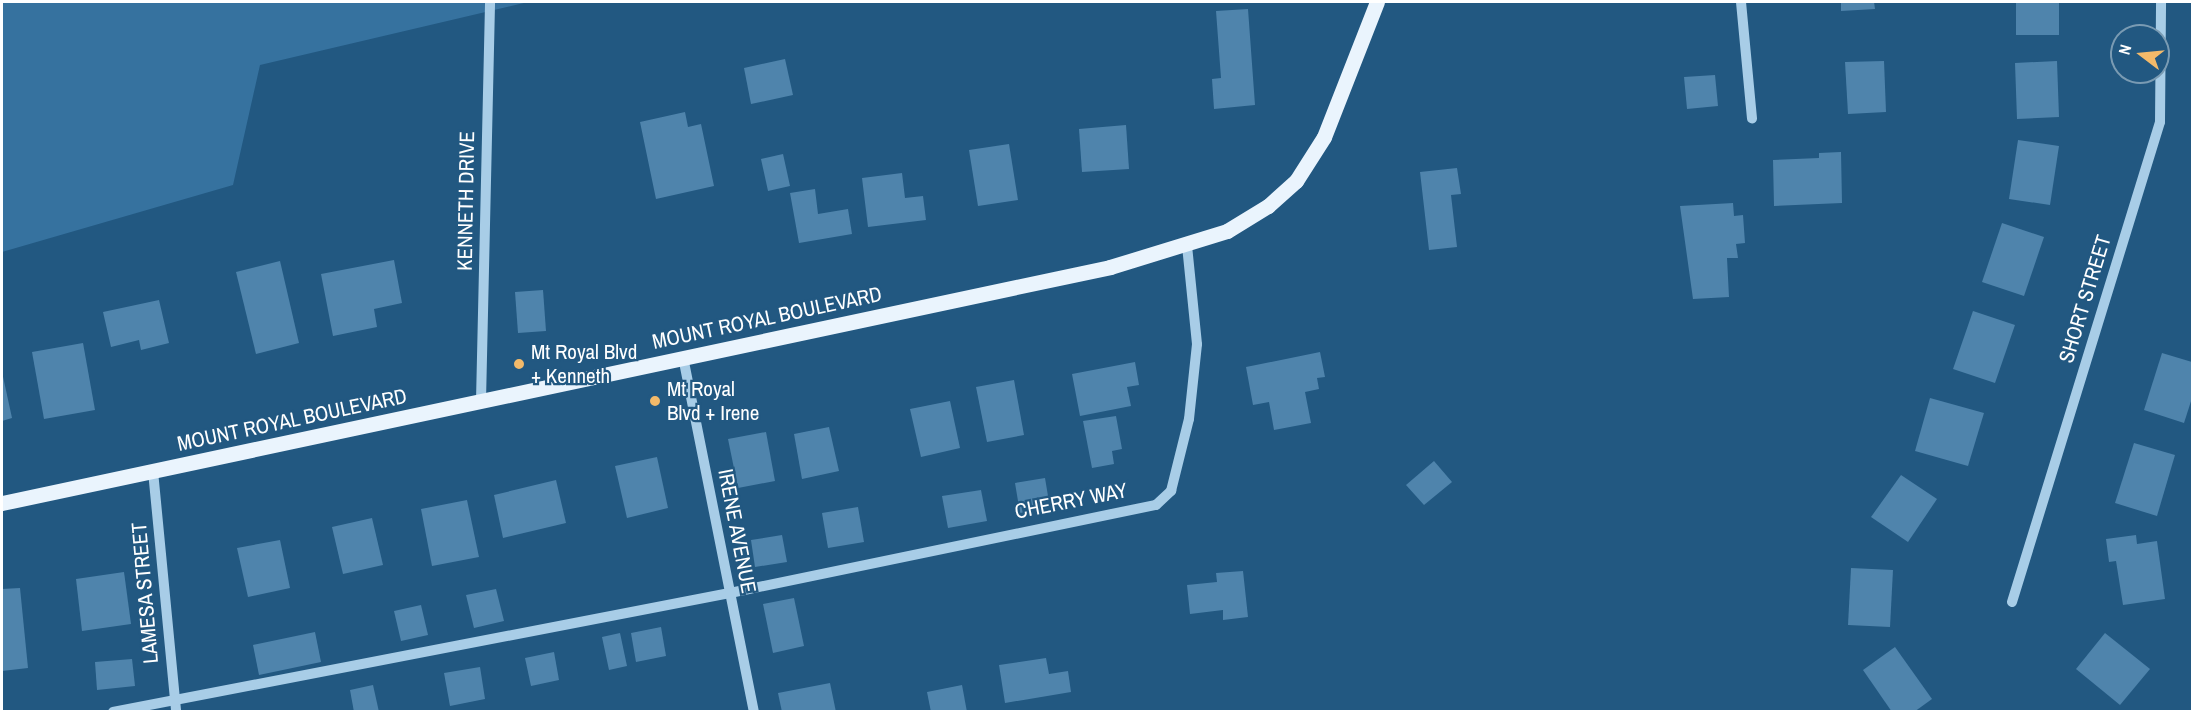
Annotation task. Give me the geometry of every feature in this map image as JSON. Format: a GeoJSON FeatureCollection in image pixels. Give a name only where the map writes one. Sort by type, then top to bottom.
{"type":"FeatureCollection","features":[{"type":"Feature","properties":{"kind":"main road","name":"MOUNT ROYAL BOULEVARD"},"geometry":{"type":"LineString","coordinates":[[2,503],[1110,267],[1227,231],[1268,206],[1296,181],[1324,137],[1377,2]]}},
{"type":"Feature","properties":{"kind":"street","name":"KENNETH DRIVE"},"geometry":{"type":"LineString","coordinates":[[481,401],[490,2]]}},
{"type":"Feature","properties":{"kind":"street"},"geometry":{"type":"LineString","coordinates":[[1741,2],[1752,118]]}},
{"type":"Feature","properties":{"kind":"street","name":"SHORT STREET"},"geometry":{"type":"LineString","coordinates":[[2012,602],[2160,122],[2161,2]]}},
{"type":"Feature","properties":{"kind":"street","name":"CHERRY WAY"},"geometry":{"type":"LineString","coordinates":[[113,711],[175,706],[1156,505],[1171,491],[1189,419],[1197,344],[1187,245]]}},
{"type":"Feature","properties":{"kind":"street","name":"IRENE AVENUE"},"geometry":{"type":"LineString","coordinates":[[683,357],[754,711]]}},
{"type":"Feature","properties":{"kind":"street","name":"LAMESA STREET"},"geometry":{"type":"LineString","coordinates":[[153,471],[175,706]]}},
{"type":"Feature","properties":{"kind":"shaded area"},"geometry":{"type":"Polygon","coordinates":[[[2,2],[528,2],[260,65],[233,185],[2,252],[2,2]]]}},
{"type":"Feature","properties":{"kind":"building"},"geometry":{"type":"Polygon","coordinates":[[[1841,2],[1874,2],[1875,9],[1841,11],[1841,2]]]}},
{"type":"Feature","properties":{"kind":"building"},"geometry":{"type":"Polygon","coordinates":[[[2016,2],[2059,2],[2059,35],[2016,35],[2016,2]]]}},
{"type":"Feature","properties":{"kind":"building"},"geometry":{"type":"Polygon","coordinates":[[[1248,9],[1255,105],[1214,109],[1212,79],[1221,78],[1216,11],[1248,9]]]}},
{"type":"Feature","properties":{"kind":"building"},"geometry":{"type":"Polygon","coordinates":[[[785,59],[793,95],[751,104],[744,68],[785,59]]]}},
{"type":"Feature","properties":{"kind":"building"},"geometry":{"type":"Polygon","coordinates":[[[1884,61],[1886,112],[1848,114],[1845,62],[1884,61]]]}},
{"type":"Feature","properties":{"kind":"building"},"geometry":{"type":"Polygon","coordinates":[[[2057,61],[2059,117],[2017,119],[2015,63],[2057,61]]]}},
{"type":"Feature","properties":{"kind":"building"},"geometry":{"type":"Polygon","coordinates":[[[1715,75],[1718,106],[1687,109],[1684,77],[1715,75]]]}},
{"type":"Feature","properties":{"kind":"building"},"geometry":{"type":"Polygon","coordinates":[[[685,112],[688,127],[701,124],[714,186],[656,199],[640,122],[685,112]]]}},
{"type":"Feature","properties":{"kind":"building"},"geometry":{"type":"Polygon","coordinates":[[[1126,125],[1129,169],[1082,172],[1079,129],[1126,125]]]}},
{"type":"Feature","properties":{"kind":"building"},"geometry":{"type":"Polygon","coordinates":[[[2018,140],[2059,146],[2050,205],[2009,199],[2018,140]]]}},
{"type":"Feature","properties":{"kind":"building"},"geometry":{"type":"Polygon","coordinates":[[[1009,144],[1018,200],[978,206],[969,150],[1009,144]]]}},
{"type":"Feature","properties":{"kind":"building"},"geometry":{"type":"Polygon","coordinates":[[[1841,152],[1842,203],[1774,206],[1773,160],[1819,158],[1819,153],[1841,152]]]}},
{"type":"Feature","properties":{"kind":"building"},"geometry":{"type":"Polygon","coordinates":[[[783,154],[790,186],[768,191],[761,159],[783,154]]]}},
{"type":"Feature","properties":{"kind":"building"},"geometry":{"type":"Polygon","coordinates":[[[1457,168],[1461,194],[1451,195],[1457,247],[1429,250],[1420,172],[1457,168]]]}},
{"type":"Feature","properties":{"kind":"building"},"geometry":{"type":"Polygon","coordinates":[[[902,173],[905,198],[923,196],[926,220],[868,227],[862,178],[902,173]]]}},
{"type":"Feature","properties":{"kind":"building"},"geometry":{"type":"Polygon","coordinates":[[[815,189],[818,214],[848,209],[852,234],[799,243],[790,193],[815,189]]]}},
{"type":"Feature","properties":{"kind":"building"},"geometry":{"type":"Polygon","coordinates":[[[1733,203],[1734,216],[1743,215],[1745,243],[1736,244],[1738,258],[1727,258],[1729,297],[1693,299],[1680,206],[1733,203]]]}},
{"type":"Feature","properties":{"kind":"building"},"geometry":{"type":"Polygon","coordinates":[[[2002,223],[2044,237],[2024,296],[1982,282],[2002,223]]]}},
{"type":"Feature","properties":{"kind":"building"},"geometry":{"type":"Polygon","coordinates":[[[394,260],[402,303],[374,309],[377,327],[333,336],[321,274],[394,260]]]}},
{"type":"Feature","properties":{"kind":"building"},"geometry":{"type":"Polygon","coordinates":[[[280,261],[299,343],[256,354],[236,272],[280,261]]]}},
{"type":"Feature","properties":{"kind":"building"},"geometry":{"type":"Polygon","coordinates":[[[543,290],[546,331],[518,333],[515,292],[543,290]]]}},
{"type":"Feature","properties":{"kind":"building"},"geometry":{"type":"Polygon","coordinates":[[[159,300],[169,343],[141,350],[139,340],[111,347],[103,312],[159,300]]]}},
{"type":"Feature","properties":{"kind":"building"},"geometry":{"type":"Polygon","coordinates":[[[1973,311],[2015,325],[1995,383],[1953,369],[1973,311]]]}},
{"type":"Feature","properties":{"kind":"building"},"geometry":{"type":"Polygon","coordinates":[[[83,343],[95,410],[44,419],[32,352],[83,343]]]}},
{"type":"Feature","properties":{"kind":"building"},"geometry":{"type":"Polygon","coordinates":[[[1320,352],[1325,377],[1317,378],[1319,389],[1305,392],[1311,423],[1274,430],[1269,402],[1253,405],[1246,367],[1320,352]]]}},
{"type":"Feature","properties":{"kind":"building"},"geometry":{"type":"Polygon","coordinates":[[[2162,353],[2192,362],[2192,398],[2184,423],[2144,410],[2162,353]]]}},
{"type":"Feature","properties":{"kind":"building"},"geometry":{"type":"Polygon","coordinates":[[[1135,362],[1139,385],[1127,387],[1131,406],[1080,416],[1072,374],[1135,362]]]}},
{"type":"Feature","properties":{"kind":"building"},"geometry":{"type":"Polygon","coordinates":[[[2,372],[12,418],[2,421],[2,372]]]}},
{"type":"Feature","properties":{"kind":"building"},"geometry":{"type":"Polygon","coordinates":[[[1014,380],[1024,435],[987,442],[976,387],[1014,380]]]}},
{"type":"Feature","properties":{"kind":"building"},"geometry":{"type":"Polygon","coordinates":[[[1930,398],[1984,413],[1968,466],[1915,451],[1930,398]]]}},
{"type":"Feature","properties":{"kind":"building"},"geometry":{"type":"Polygon","coordinates":[[[950,401],[960,448],[921,457],[910,409],[950,401]]]}},
{"type":"Feature","properties":{"kind":"building"},"geometry":{"type":"Polygon","coordinates":[[[1116,416],[1122,449],[1112,451],[1114,464],[1092,468],[1083,421],[1116,416]]]}},
{"type":"Feature","properties":{"kind":"building"},"geometry":{"type":"Polygon","coordinates":[[[829,427],[839,471],[802,479],[794,434],[829,427]]]}},
{"type":"Feature","properties":{"kind":"building"},"geometry":{"type":"Polygon","coordinates":[[[766,432],[775,481],[738,488],[728,439],[766,432]]]}},
{"type":"Feature","properties":{"kind":"building"},"geometry":{"type":"Polygon","coordinates":[[[2134,443],[2175,455],[2157,516],[2115,503],[2134,443]]]}},
{"type":"Feature","properties":{"kind":"building"},"geometry":{"type":"Polygon","coordinates":[[[657,457],[668,508],[627,518],[615,466],[657,457]]]}},
{"type":"Feature","properties":{"kind":"building"},"geometry":{"type":"Polygon","coordinates":[[[1434,461],[1452,482],[1424,505],[1406,485],[1434,461]]]}},
{"type":"Feature","properties":{"kind":"building"},"geometry":{"type":"Polygon","coordinates":[[[1901,475],[1937,499],[1908,542],[1871,517],[1901,475]]]}},
{"type":"Feature","properties":{"kind":"building"},"geometry":{"type":"Polygon","coordinates":[[[1045,478],[1050,508],[1020,513],[1015,483],[1045,478]]]}},
{"type":"Feature","properties":{"kind":"building"},"geometry":{"type":"Polygon","coordinates":[[[556,480],[566,523],[503,538],[494,495],[556,480]]]}},
{"type":"Feature","properties":{"kind":"building"},"geometry":{"type":"Polygon","coordinates":[[[981,490],[987,521],[948,528],[942,496],[981,490]]]}},
{"type":"Feature","properties":{"kind":"building"},"geometry":{"type":"Polygon","coordinates":[[[467,500],[479,557],[432,566],[421,509],[467,500]]]}},
{"type":"Feature","properties":{"kind":"building"},"geometry":{"type":"Polygon","coordinates":[[[858,507],[864,542],[828,548],[822,513],[858,507]]]}},
{"type":"Feature","properties":{"kind":"building"},"geometry":{"type":"Polygon","coordinates":[[[372,518],[383,565],[343,574],[332,527],[372,518]]]}},
{"type":"Feature","properties":{"kind":"building"},"geometry":{"type":"Polygon","coordinates":[[[782,535],[787,562],[755,567],[751,540],[782,535]]]}},
{"type":"Feature","properties":{"kind":"building"},"geometry":{"type":"Polygon","coordinates":[[[2136,535],[2137,544],[2157,541],[2165,599],[2123,605],[2116,561],[2109,562],[2106,539],[2136,535]]]}},
{"type":"Feature","properties":{"kind":"building"},"geometry":{"type":"Polygon","coordinates":[[[280,540],[290,588],[248,597],[237,548],[280,540]]]}},
{"type":"Feature","properties":{"kind":"building"},"geometry":{"type":"Polygon","coordinates":[[[1851,568],[1893,570],[1890,627],[1848,625],[1851,568]]]}},
{"type":"Feature","properties":{"kind":"building"},"geometry":{"type":"Polygon","coordinates":[[[1243,571],[1248,617],[1223,620],[1223,610],[1190,614],[1187,585],[1217,582],[1216,573],[1243,571]]]}},
{"type":"Feature","properties":{"kind":"building"},"geometry":{"type":"Polygon","coordinates":[[[124,572],[131,624],[82,631],[76,579],[124,572]]]}},
{"type":"Feature","properties":{"kind":"building"},"geometry":{"type":"Polygon","coordinates":[[[20,588],[28,668],[2,671],[2,589],[20,588]]]}},
{"type":"Feature","properties":{"kind":"building"},"geometry":{"type":"Polygon","coordinates":[[[496,589],[504,621],[474,628],[466,595],[496,589]]]}},
{"type":"Feature","properties":{"kind":"building"},"geometry":{"type":"Polygon","coordinates":[[[794,598],[804,646],[773,653],[763,604],[794,598]]]}},
{"type":"Feature","properties":{"kind":"building"},"geometry":{"type":"Polygon","coordinates":[[[421,605],[428,635],[401,641],[394,611],[421,605]]]}},
{"type":"Feature","properties":{"kind":"building"},"geometry":{"type":"Polygon","coordinates":[[[661,627],[666,656],[636,662],[631,633],[661,627]]]}},
{"type":"Feature","properties":{"kind":"building"},"geometry":{"type":"Polygon","coordinates":[[[315,632],[321,662],[259,675],[253,645],[315,632]]]}},
{"type":"Feature","properties":{"kind":"building"},"geometry":{"type":"Polygon","coordinates":[[[620,633],[627,666],[609,670],[602,637],[620,633]]]}},
{"type":"Feature","properties":{"kind":"building"},"geometry":{"type":"Polygon","coordinates":[[[2105,633],[2150,669],[2120,705],[2076,669],[2105,633]]]}},
{"type":"Feature","properties":{"kind":"building"},"geometry":{"type":"Polygon","coordinates":[[[1895,647],[1932,699],[1914,712],[1892,712],[1863,670],[1895,647]]]}},
{"type":"Feature","properties":{"kind":"building"},"geometry":{"type":"Polygon","coordinates":[[[554,652],[559,680],[531,686],[525,658],[554,652]]]}},
{"type":"Feature","properties":{"kind":"building"},"geometry":{"type":"Polygon","coordinates":[[[1046,658],[1049,674],[1068,671],[1071,692],[1005,703],[999,665],[1046,658]]]}},
{"type":"Feature","properties":{"kind":"building"},"geometry":{"type":"Polygon","coordinates":[[[132,659],[135,686],[97,690],[95,662],[132,659]]]}},
{"type":"Feature","properties":{"kind":"building"},"geometry":{"type":"Polygon","coordinates":[[[480,667],[485,699],[450,706],[444,673],[480,667]]]}},
{"type":"Feature","properties":{"kind":"building"},"geometry":{"type":"Polygon","coordinates":[[[830,683],[836,712],[782,712],[778,693],[830,683]]]}},
{"type":"Feature","properties":{"kind":"building"},"geometry":{"type":"Polygon","coordinates":[[[373,685],[379,712],[354,712],[350,690],[373,685]]]}},
{"type":"Feature","properties":{"kind":"building"},"geometry":{"type":"Polygon","coordinates":[[[962,685],[967,712],[931,712],[927,692],[962,685]]]}},
{"type":"Feature","properties":{"kind":"place","name":"Mt Royal Blvd + Kenneth"},"geometry":{"type":"Point","coordinates":[519,364]}},
{"type":"Feature","properties":{"kind":"place","name":"Mt Royal Blvd + Irene"},"geometry":{"type":"Point","coordinates":[655,401]}}]}
